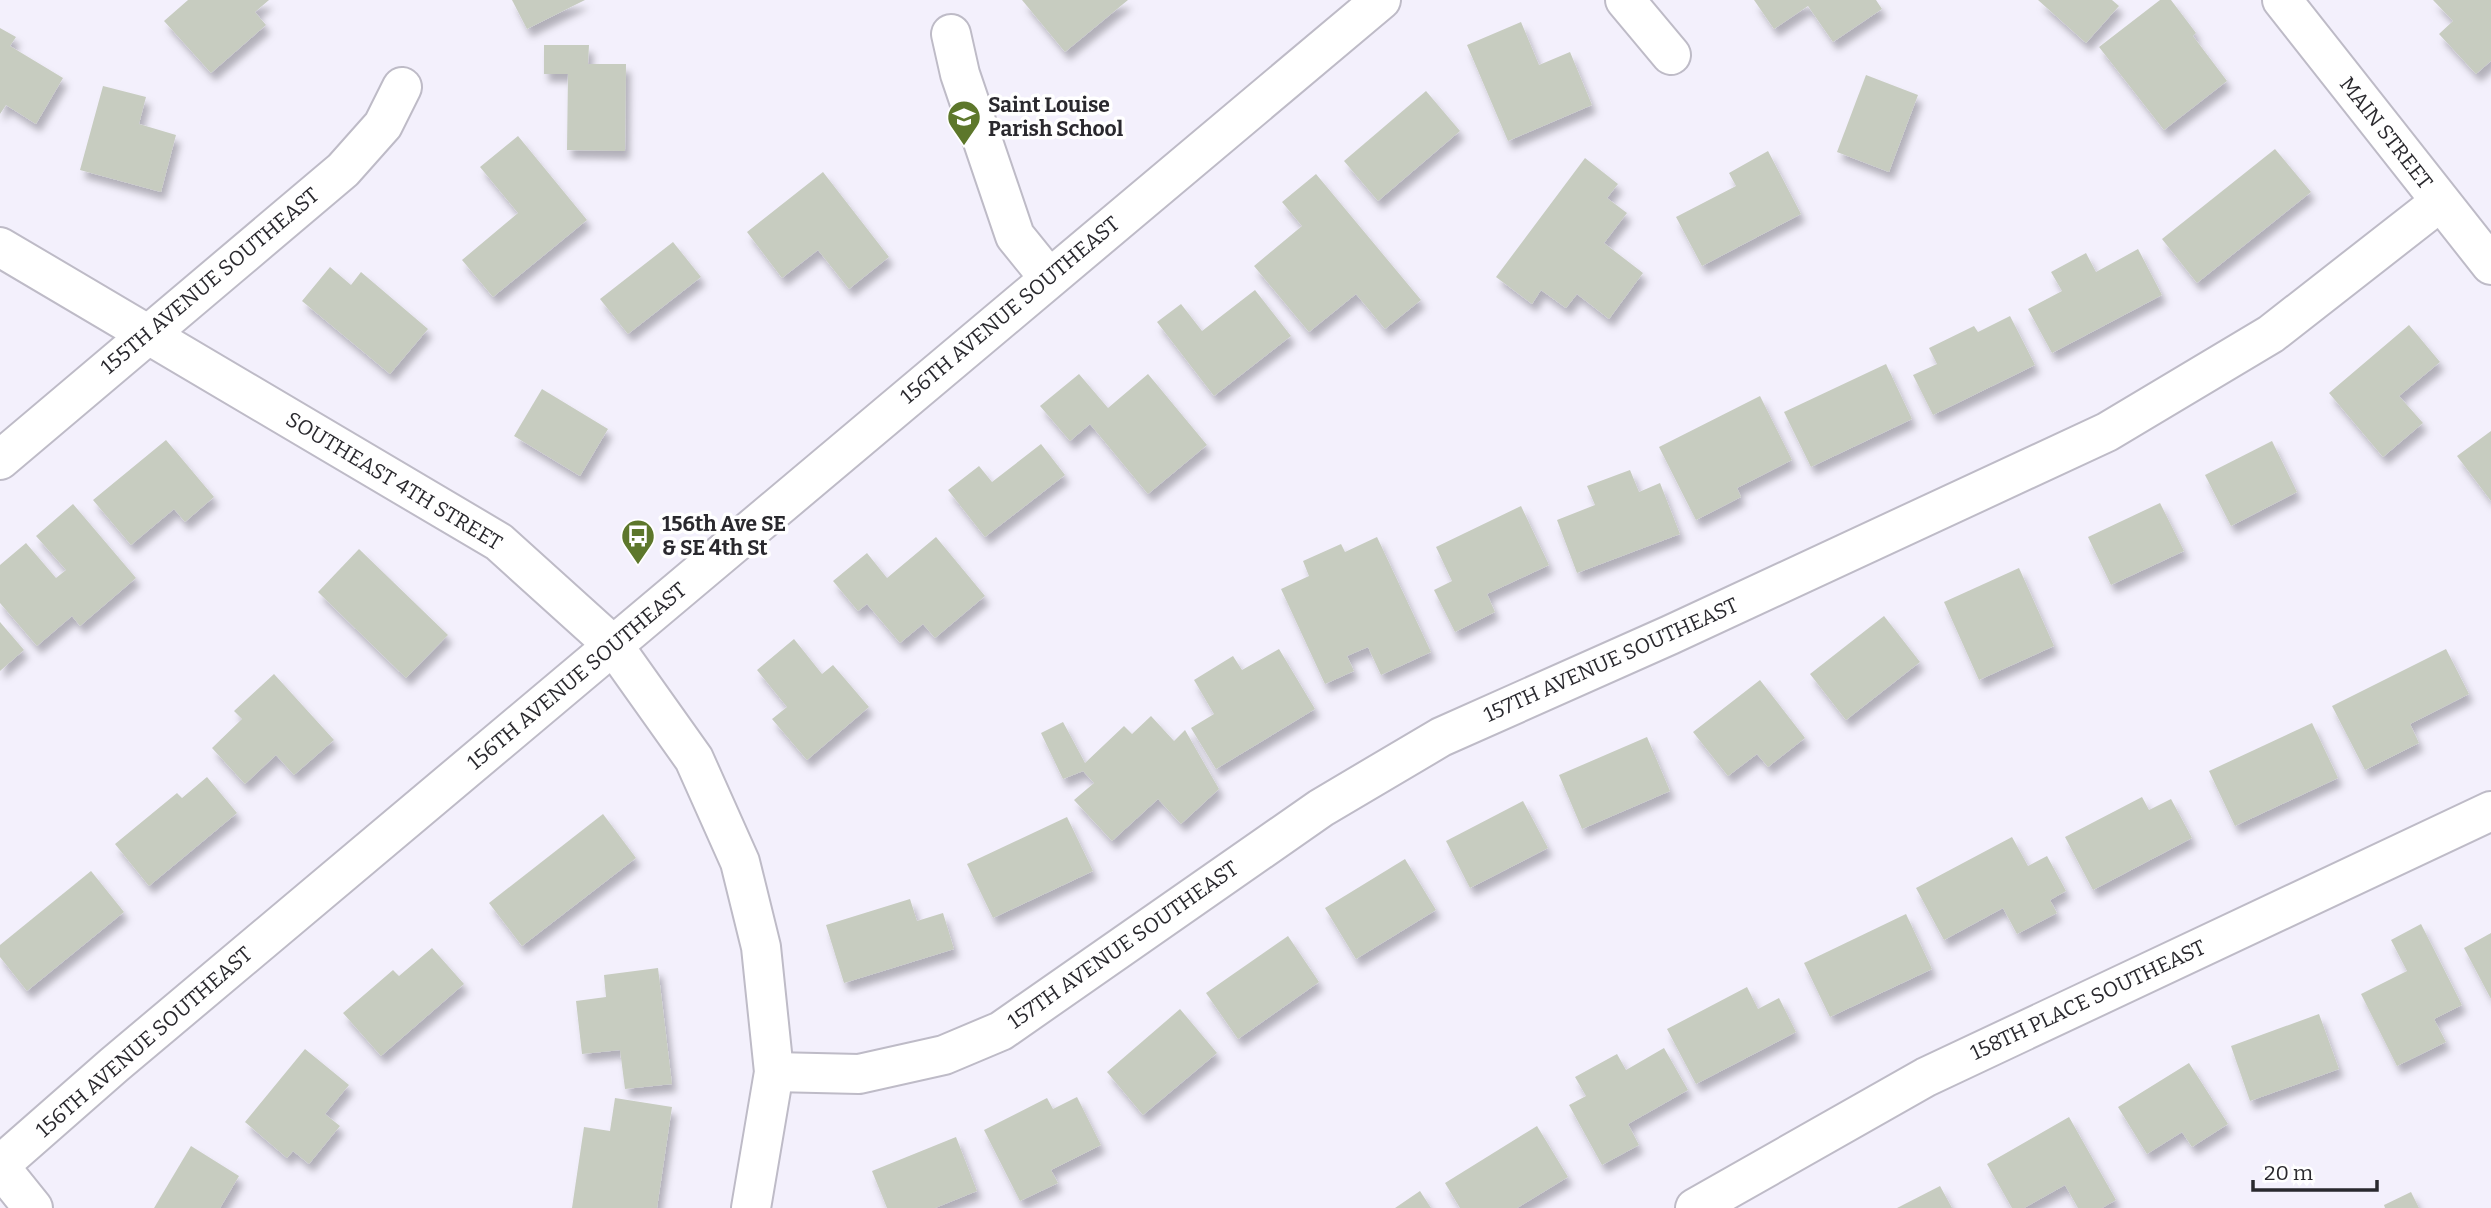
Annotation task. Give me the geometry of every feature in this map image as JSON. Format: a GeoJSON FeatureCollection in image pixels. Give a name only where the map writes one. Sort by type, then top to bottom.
{"type":"FeatureCollection","features":[{"type":"Feature","properties":{"kind":"street","name":"156TH AVENUE SOUTHEAST"},"geometry":{"type":"LineString","coordinates":[[0,1166],[125,1056],[1381,0]]}},
{"type":"Feature","properties":{"kind":"street"},"geometry":{"type":"LineString","coordinates":[[1625,0],[1671,55]]}},
{"type":"Feature","properties":{"kind":"street","name":"MAIN STREET"},"geometry":{"type":"LineString","coordinates":[[2282,0],[2491,265]]}},
{"type":"Feature","properties":{"kind":"street"},"geometry":{"type":"LineString","coordinates":[[951,34],[960,74],[1015,236],[1049,278]]}},
{"type":"Feature","properties":{"kind":"street","name":"155TH AVENUE SOUTHEAST"},"geometry":{"type":"LineString","coordinates":[[0,460],[343,170],[383,125],[402,87]]}},
{"type":"Feature","properties":{"kind":"street","name":"157TH AVENUE SOUTHEAST"},"geometry":{"type":"LineString","coordinates":[[774,1072],[859,1074],[944,1055],[1001,1031],[1321,808],[1441,737],[1682,629],[2107,432],[2271,334],[2440,202]]}},
{"type":"Feature","properties":{"kind":"street","name":"SOUTHEAST 4TH STREET"},"geometry":{"type":"LineString","coordinates":[[0,247],[499,542],[614,645],[694,759],[740,862],[761,947],[774,1072],[751,1208]]}},
{"type":"Feature","properties":{"kind":"street","name":"158TH PLACE SOUTHEAST"},"geometry":{"type":"LineString","coordinates":[[1695,1208],[1926,1077],[2491,811]]}},
{"type":"Feature","properties":{"kind":"street"},"geometry":{"type":"LineString","coordinates":[[0,1166],[33,1208]]}},
{"type":"Feature","properties":{"kind":"building"},"geometry":{"type":"Polygon","coordinates":[[[188,0],[269,0],[255,12],[266,25],[211,73],[164,21],[188,0]]]}},
{"type":"Feature","properties":{"kind":"building"},"geometry":{"type":"Polygon","coordinates":[[[512,0],[585,0],[527,29],[512,0]]]}},
{"type":"Feature","properties":{"kind":"building"},"geometry":{"type":"Polygon","coordinates":[[[1022,0],[1128,0],[1065,52],[1022,0]]]}},
{"type":"Feature","properties":{"kind":"building"},"geometry":{"type":"Polygon","coordinates":[[[1754,0],[1876,0],[1882,9],[1833,42],[1808,6],[1774,29],[1754,0]]]}},
{"type":"Feature","properties":{"kind":"building"},"geometry":{"type":"Polygon","coordinates":[[[2038,0],[2112,0],[2119,6],[2086,43],[2038,0]]]}},
{"type":"Feature","properties":{"kind":"building"},"geometry":{"type":"Polygon","coordinates":[[[2160,0],[2171,0],[2196,33],[2193,36],[2227,81],[2164,130],[2099,47],[2160,0]]]}},
{"type":"Feature","properties":{"kind":"building"},"geometry":{"type":"Polygon","coordinates":[[[2433,0],[2491,0],[2491,61],[2476,74],[2439,34],[2453,21],[2433,0]]]}},
{"type":"Feature","properties":{"kind":"building"},"geometry":{"type":"Polygon","coordinates":[[[1521,22],[1539,65],[1570,52],[1592,105],[1508,141],[1467,45],[1521,22]]]}},
{"type":"Feature","properties":{"kind":"building"},"geometry":{"type":"Polygon","coordinates":[[[0,28],[16,37],[10,46],[63,78],[36,124],[6,105],[0,114],[0,28]]]}},
{"type":"Feature","properties":{"kind":"building"},"geometry":{"type":"Polygon","coordinates":[[[544,45],[589,45],[588,64],[626,64],[625,151],[567,150],[568,74],[544,74],[544,45]]]}},
{"type":"Feature","properties":{"kind":"building"},"geometry":{"type":"Polygon","coordinates":[[[1866,75],[1918,95],[1889,172],[1837,152],[1866,75]]]}},
{"type":"Feature","properties":{"kind":"building"},"geometry":{"type":"Polygon","coordinates":[[[103,86],[146,97],[139,124],[176,135],[161,192],[80,170],[103,86]]]}},
{"type":"Feature","properties":{"kind":"building"},"geometry":{"type":"Polygon","coordinates":[[[1426,91],[1460,131],[1378,201],[1344,161],[1426,91]]]}},
{"type":"Feature","properties":{"kind":"building"},"geometry":{"type":"Polygon","coordinates":[[[518,136],[587,220],[493,297],[462,260],[518,213],[480,167],[518,136]]]}},
{"type":"Feature","properties":{"kind":"building"},"geometry":{"type":"Polygon","coordinates":[[[2275,149],[2311,192],[2197,283],[2162,239],[2275,149]]]}},
{"type":"Feature","properties":{"kind":"building"},"geometry":{"type":"Polygon","coordinates":[[[1768,151],[1801,214],[1702,266],[1676,217],[1736,186],[1729,173],[1768,151]]]}},
{"type":"Feature","properties":{"kind":"building"},"geometry":{"type":"Polygon","coordinates":[[[1585,158],[1618,184],[1607,198],[1627,213],[1604,243],[1643,273],[1609,319],[1577,294],[1566,308],[1541,290],[1532,304],[1496,277],[1585,158]]]}},
{"type":"Feature","properties":{"kind":"building"},"geometry":{"type":"Polygon","coordinates":[[[823,172],[889,257],[849,289],[818,250],[782,278],[747,232],[823,172]]]}},
{"type":"Feature","properties":{"kind":"building"},"geometry":{"type":"Polygon","coordinates":[[[1316,174],[1421,300],[1385,329],[1356,294],[1309,332],[1254,266],[1302,226],[1282,202],[1316,174]]]}},
{"type":"Feature","properties":{"kind":"building"},"geometry":{"type":"Polygon","coordinates":[[[673,242],[701,277],[628,334],[600,299],[673,242]]]}},
{"type":"Feature","properties":{"kind":"building"},"geometry":{"type":"Polygon","coordinates":[[[2138,249],[2162,295],[2052,353],[2028,309],[2062,291],[2051,272],[2086,253],[2096,272],[2138,249]]]}},
{"type":"Feature","properties":{"kind":"building"},"geometry":{"type":"Polygon","coordinates":[[[330,267],[351,285],[361,272],[428,329],[390,374],[302,301],[330,267]]]}},
{"type":"Feature","properties":{"kind":"building"},"geometry":{"type":"Polygon","coordinates":[[[1255,290],[1291,336],[1214,396],[1157,322],[1181,304],[1202,331],[1255,290]]]}},
{"type":"Feature","properties":{"kind":"building"},"geometry":{"type":"Polygon","coordinates":[[[2010,316],[2035,365],[1933,415],[1913,375],[1937,364],[1929,348],[1974,326],[1978,332],[2010,316]]]}},
{"type":"Feature","properties":{"kind":"building"},"geometry":{"type":"Polygon","coordinates":[[[2409,325],[2440,362],[2399,396],[2423,423],[2383,457],[2329,393],[2409,325]]]}},
{"type":"Feature","properties":{"kind":"building"},"geometry":{"type":"Polygon","coordinates":[[[1886,364],[1912,419],[1811,467],[1784,412],[1886,364]]]}},
{"type":"Feature","properties":{"kind":"building"},"geometry":{"type":"Polygon","coordinates":[[[1079,374],[1108,408],[1148,374],[1207,445],[1148,494],[1090,424],[1070,441],[1040,406],[1079,374]]]}},
{"type":"Feature","properties":{"kind":"building"},"geometry":{"type":"Polygon","coordinates":[[[542,389],[608,429],[580,476],[514,436],[542,389]]]}},
{"type":"Feature","properties":{"kind":"building"},"geometry":{"type":"Polygon","coordinates":[[[1760,396],[1792,460],[1737,488],[1741,497],[1696,520],[1659,447],[1760,396]]]}},
{"type":"Feature","properties":{"kind":"building"},"geometry":{"type":"Polygon","coordinates":[[[2491,431],[2491,501],[2457,456],[2491,431]]]}},
{"type":"Feature","properties":{"kind":"building"},"geometry":{"type":"Polygon","coordinates":[[[166,440],[214,497],[185,522],[174,509],[131,545],[93,500],[166,440]]]}},
{"type":"Feature","properties":{"kind":"building"},"geometry":{"type":"Polygon","coordinates":[[[2272,441],[2297,492],[2231,526],[2205,475],[2272,441]]]}},
{"type":"Feature","properties":{"kind":"building"},"geometry":{"type":"Polygon","coordinates":[[[1041,444],[1065,475],[985,537],[948,490],[979,466],[992,482],[1041,444]]]}},
{"type":"Feature","properties":{"kind":"building"},"geometry":{"type":"Polygon","coordinates":[[[1630,470],[1639,492],[1660,483],[1680,534],[1577,573],[1557,520],[1595,505],[1587,486],[1630,470]]]}},
{"type":"Feature","properties":{"kind":"building"},"geometry":{"type":"Polygon","coordinates":[[[2160,503],[2184,551],[2111,585],[2088,537],[2160,503]]]}},
{"type":"Feature","properties":{"kind":"building"},"geometry":{"type":"Polygon","coordinates":[[[73,504],[136,578],[80,626],[72,616],[37,646],[0,603],[0,565],[26,543],[56,578],[66,570],[36,536],[73,504]]]}},
{"type":"Feature","properties":{"kind":"building"},"geometry":{"type":"Polygon","coordinates":[[[1521,506],[1549,565],[1487,594],[1495,612],[1455,632],[1434,590],[1452,581],[1436,547],[1521,506]]]}},
{"type":"Feature","properties":{"kind":"building"},"geometry":{"type":"Polygon","coordinates":[[[936,537],[985,596],[935,638],[923,624],[900,643],[867,604],[858,611],[833,581],[867,553],[887,578],[936,537]]]}},
{"type":"Feature","properties":{"kind":"building"},"geometry":{"type":"Polygon","coordinates":[[[1377,537],[1431,652],[1381,675],[1368,647],[1347,656],[1354,671],[1325,684],[1281,589],[1309,576],[1303,561],[1341,544],[1345,552],[1377,537]]]}},
{"type":"Feature","properties":{"kind":"building"},"geometry":{"type":"Polygon","coordinates":[[[359,549],[448,635],[406,678],[318,592],[359,549]]]}},
{"type":"Feature","properties":{"kind":"building"},"geometry":{"type":"Polygon","coordinates":[[[2019,568],[2054,646],[1979,680],[1944,602],[2019,568]]]}},
{"type":"Feature","properties":{"kind":"building"},"geometry":{"type":"Polygon","coordinates":[[[1884,616],[1920,662],[1846,720],[1810,674],[1884,616]]]}},
{"type":"Feature","properties":{"kind":"building"},"geometry":{"type":"Polygon","coordinates":[[[0,622],[24,650],[0,671],[0,622]]]}},
{"type":"Feature","properties":{"kind":"building"},"geometry":{"type":"Polygon","coordinates":[[[794,639],[822,674],[833,665],[869,707],[807,760],[772,719],[787,707],[757,670],[794,639]]]}},
{"type":"Feature","properties":{"kind":"building"},"geometry":{"type":"Polygon","coordinates":[[[1279,649],[1315,709],[1216,769],[1191,728],[1214,714],[1194,680],[1233,656],[1242,670],[1279,649]]]}},
{"type":"Feature","properties":{"kind":"building"},"geometry":{"type":"Polygon","coordinates":[[[2446,649],[2469,694],[2410,724],[2419,743],[2365,770],[2332,706],[2446,649]]]}},
{"type":"Feature","properties":{"kind":"building"},"geometry":{"type":"Polygon","coordinates":[[[274,674],[334,740],[294,775],[276,755],[245,784],[212,748],[242,719],[234,711],[274,674]]]}},
{"type":"Feature","properties":{"kind":"building"},"geometry":{"type":"Polygon","coordinates":[[[1760,680],[1805,738],[1768,767],[1757,754],[1728,776],[1693,732],[1760,680]]]}},
{"type":"Feature","properties":{"kind":"building"},"geometry":{"type":"Polygon","coordinates":[[[1151,716],[1174,741],[1185,730],[1219,789],[1181,824],[1158,799],[1112,841],[1074,800],[1094,783],[1083,771],[1063,779],[1041,733],[1063,722],[1085,763],[1124,726],[1132,734],[1151,716]]]}},
{"type":"Feature","properties":{"kind":"building"},"geometry":{"type":"Polygon","coordinates":[[[2312,723],[2338,778],[2235,826],[2209,771],[2312,723]]]}},
{"type":"Feature","properties":{"kind":"building"},"geometry":{"type":"Polygon","coordinates":[[[1647,737],[1670,791],[1582,829],[1559,775],[1647,737]]]}},
{"type":"Feature","properties":{"kind":"building"},"geometry":{"type":"Polygon","coordinates":[[[207,777],[237,813],[149,886],[115,844],[177,793],[182,798],[207,777]]]}},
{"type":"Feature","properties":{"kind":"building"},"geometry":{"type":"Polygon","coordinates":[[[2142,797],[2149,810],[2171,799],[2192,838],[2093,890],[2065,837],[2142,797]]]}},
{"type":"Feature","properties":{"kind":"building"},"geometry":{"type":"Polygon","coordinates":[[[1523,801],[1548,848],[1470,888],[1446,841],[1523,801]]]}},
{"type":"Feature","properties":{"kind":"building"},"geometry":{"type":"Polygon","coordinates":[[[603,814],[636,858],[522,946],[489,903],[603,814]]]}},
{"type":"Feature","properties":{"kind":"building"},"geometry":{"type":"Polygon","coordinates":[[[1067,817],[1093,871],[993,918],[967,864],[1067,817]]]}},
{"type":"Feature","properties":{"kind":"building"},"geometry":{"type":"Polygon","coordinates":[[[2012,837],[2028,866],[2047,856],[2066,891],[2050,900],[2057,913],[2017,934],[2003,908],[1944,940],[1916,888],[2012,837]]]}},
{"type":"Feature","properties":{"kind":"building"},"geometry":{"type":"Polygon","coordinates":[[[1405,859],[1436,910],[1356,959],[1325,908],[1405,859]]]}},
{"type":"Feature","properties":{"kind":"building"},"geometry":{"type":"Polygon","coordinates":[[[91,871],[124,912],[27,991],[0,957],[0,945],[91,871]]]}},
{"type":"Feature","properties":{"kind":"building"},"geometry":{"type":"Polygon","coordinates":[[[910,899],[917,921],[943,913],[954,949],[844,983],[826,925],[910,899]]]}},
{"type":"Feature","properties":{"kind":"building"},"geometry":{"type":"Polygon","coordinates":[[[1906,914],[1932,969],[1830,1017],[1804,963],[1906,914]]]}},
{"type":"Feature","properties":{"kind":"building"},"geometry":{"type":"Polygon","coordinates":[[[2421,924],[2462,1005],[2434,1019],[2446,1042],[2397,1066],[2361,994],[2407,971],[2391,940],[2421,924]]]}},
{"type":"Feature","properties":{"kind":"building"},"geometry":{"type":"Polygon","coordinates":[[[2491,933],[2491,999],[2464,948],[2491,933]]]}},
{"type":"Feature","properties":{"kind":"building"},"geometry":{"type":"Polygon","coordinates":[[[1288,936],[1319,982],[1238,1039],[1206,993],[1288,936]]]}},
{"type":"Feature","properties":{"kind":"building"},"geometry":{"type":"Polygon","coordinates":[[[432,948],[464,984],[381,1056],[343,1013],[393,970],[399,976],[432,948]]]}},
{"type":"Feature","properties":{"kind":"building"},"geometry":{"type":"Polygon","coordinates":[[[658,968],[672,1084],[625,1089],[620,1050],[582,1054],[576,1001],[606,997],[604,975],[658,968]]]}},
{"type":"Feature","properties":{"kind":"building"},"geometry":{"type":"Polygon","coordinates":[[[1747,987],[1758,1009],[1779,998],[1796,1032],[1696,1084],[1667,1029],[1747,987]]]}},
{"type":"Feature","properties":{"kind":"building"},"geometry":{"type":"Polygon","coordinates":[[[1180,1009],[1217,1053],[1143,1115],[1107,1072],[1180,1009]]]}},
{"type":"Feature","properties":{"kind":"building"},"geometry":{"type":"Polygon","coordinates":[[[2319,1014],[2339,1069],[2250,1101],[2231,1046],[2319,1014]]]}},
{"type":"Feature","properties":{"kind":"building"},"geometry":{"type":"Polygon","coordinates":[[[1664,1048],[1688,1090],[1628,1124],[1639,1145],[1602,1165],[1569,1105],[1586,1096],[1575,1077],[1617,1054],[1626,1070],[1664,1048]]]}},
{"type":"Feature","properties":{"kind":"building"},"geometry":{"type":"Polygon","coordinates":[[[305,1049],[349,1085],[325,1114],[340,1126],[309,1164],[293,1151],[287,1158],[245,1122],[305,1049]]]}},
{"type":"Feature","properties":{"kind":"building"},"geometry":{"type":"Polygon","coordinates":[[[2189,1063],[2228,1124],[2192,1147],[2182,1132],[2147,1154],[2118,1107],[2189,1063]]]}},
{"type":"Feature","properties":{"kind":"building"},"geometry":{"type":"Polygon","coordinates":[[[1077,1097],[1101,1145],[1051,1170],[1058,1183],[1020,1201],[984,1130],[1047,1098],[1053,1109],[1077,1097]]]}},
{"type":"Feature","properties":{"kind":"building"},"geometry":{"type":"Polygon","coordinates":[[[615,1098],[672,1107],[657,1208],[572,1208],[584,1127],[610,1131],[615,1098]]]}},
{"type":"Feature","properties":{"kind":"building"},"geometry":{"type":"Polygon","coordinates":[[[2069,1117],[2116,1200],[2102,1208],[2078,1208],[2065,1185],[2024,1208],[2012,1208],[1987,1164],[2069,1117]]]}},
{"type":"Feature","properties":{"kind":"building"},"geometry":{"type":"Polygon","coordinates":[[[1537,1126],[1568,1177],[1517,1208],[1460,1208],[1445,1183],[1537,1126]]]}},
{"type":"Feature","properties":{"kind":"building"},"geometry":{"type":"Polygon","coordinates":[[[956,1137],[977,1191],[935,1208],[887,1208],[872,1171],[956,1137]]]}},
{"type":"Feature","properties":{"kind":"building"},"geometry":{"type":"Polygon","coordinates":[[[191,1146],[239,1176],[220,1208],[154,1208],[191,1146]]]}},
{"type":"Feature","properties":{"kind":"building"},"geometry":{"type":"Polygon","coordinates":[[[1940,1186],[1952,1208],[1897,1208],[1940,1186]]]}},
{"type":"Feature","properties":{"kind":"building"},"geometry":{"type":"Polygon","coordinates":[[[1420,1191],[1431,1208],[1395,1208],[1420,1191]]]}},
{"type":"Feature","properties":{"kind":"building"},"geometry":{"type":"Polygon","coordinates":[[[2411,1192],[2419,1208],[2385,1208],[2384,1205],[2411,1192]]]}},
{"type":"Feature","properties":{"kind":"place","name":"Saint Louise Parish School"},"geometry":{"type":"Point","coordinates":[964,147]}},
{"type":"Feature","properties":{"kind":"place","name":"156th Ave SE & SE 4th St"},"geometry":{"type":"Point","coordinates":[638,566]}}]}
